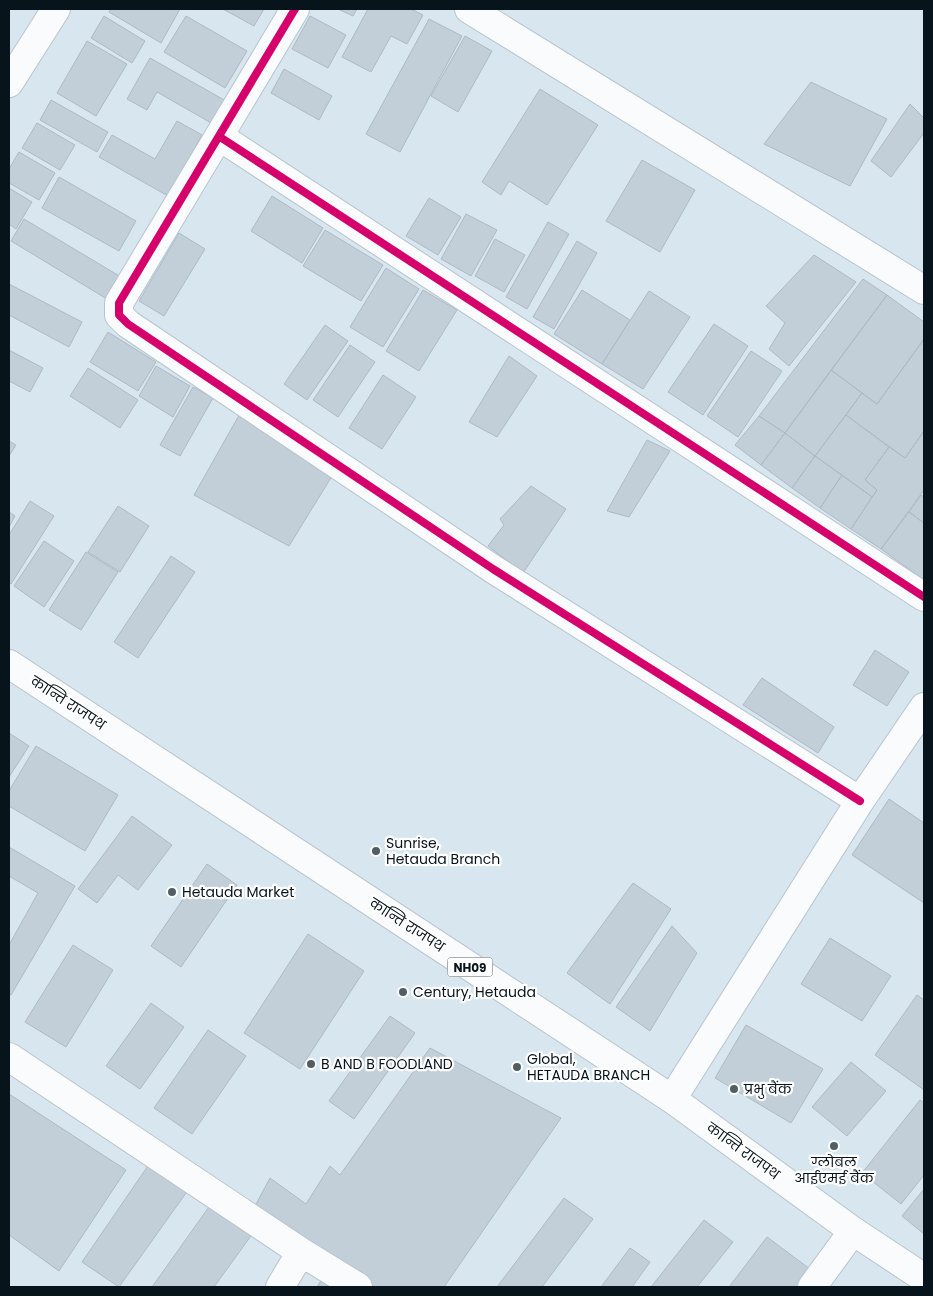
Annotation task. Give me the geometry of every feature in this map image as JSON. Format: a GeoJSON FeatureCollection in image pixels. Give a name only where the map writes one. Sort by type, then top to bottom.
{"type":"FeatureCollection","features":[{"type":"Feature","properties":{"kind":"street"},"geometry":{"type":"LineString","coordinates":[[9,83],[56,9]]}},
{"type":"Feature","properties":{"kind":"street"},"geometry":{"type":"LineString","coordinates":[[295,9],[119,303],[119,315],[128,324],[493,569],[860,801]]}},
{"type":"Feature","properties":{"kind":"street"},"geometry":{"type":"LineString","coordinates":[[469,9],[924,290]]}},
{"type":"Feature","properties":{"kind":"street"},"geometry":{"type":"LineString","coordinates":[[220,137],[924,597]]}},
{"type":"Feature","properties":{"kind":"street","name":"कान्ति राजपथ"},"geometry":{"type":"LineString","coordinates":[[9,664],[672,1099],[853,1231],[924,1278]]}},
{"type":"Feature","properties":{"kind":"street"},"geometry":{"type":"LineString","coordinates":[[672,1099],[860,801],[924,707]]}},
{"type":"Feature","properties":{"kind":"street"},"geometry":{"type":"LineString","coordinates":[[9,1058],[301,1252],[358,1287]]}},
{"type":"Feature","properties":{"kind":"street"},"geometry":{"type":"LineString","coordinates":[[812,1287],[853,1231]]}},
{"type":"Feature","properties":{"kind":"street"},"geometry":{"type":"LineString","coordinates":[[280,1287],[301,1252]]}},
{"type":"Feature","properties":{"kind":"building"},"geometry":{"type":"Polygon","coordinates":[[[111,9],[180,9],[161,43],[109,12],[111,9]]]}},
{"type":"Feature","properties":{"kind":"building"},"geometry":{"type":"Polygon","coordinates":[[[223,9],[264,9],[254,26],[223,9]]]}},
{"type":"Feature","properties":{"kind":"building"},"geometry":{"type":"Polygon","coordinates":[[[338,9],[357,9],[353,16],[338,9]]]}},
{"type":"Feature","properties":{"kind":"building"},"geometry":{"type":"Polygon","coordinates":[[[368,9],[411,9],[423,15],[407,44],[391,36],[371,72],[342,57],[368,9]]]}},
{"type":"Feature","properties":{"kind":"building"},"geometry":{"type":"Polygon","coordinates":[[[104,16],[145,41],[132,63],[91,38],[104,16]]]}},
{"type":"Feature","properties":{"kind":"building"},"geometry":{"type":"Polygon","coordinates":[[[186,16],[247,51],[225,88],[164,52],[186,16]]]}},
{"type":"Feature","properties":{"kind":"building"},"geometry":{"type":"Polygon","coordinates":[[[310,16],[346,35],[328,68],[292,49],[310,16]]]}},
{"type":"Feature","properties":{"kind":"building"},"geometry":{"type":"Polygon","coordinates":[[[429,19],[462,36],[400,152],[366,134],[429,19]]]}},
{"type":"Feature","properties":{"kind":"building"},"geometry":{"type":"Polygon","coordinates":[[[465,36],[492,51],[458,112],[431,96],[465,36]]]}},
{"type":"Feature","properties":{"kind":"building"},"geometry":{"type":"Polygon","coordinates":[[[87,41],[127,64],[96,116],[57,93],[87,41]]]}},
{"type":"Feature","properties":{"kind":"building"},"geometry":{"type":"Polygon","coordinates":[[[150,58],[226,101],[213,124],[157,92],[147,110],[127,99],[150,58]]]}},
{"type":"Feature","properties":{"kind":"building"},"geometry":{"type":"Polygon","coordinates":[[[284,69],[332,96],[319,120],[271,93],[284,69]]]}},
{"type":"Feature","properties":{"kind":"building"},"geometry":{"type":"Polygon","coordinates":[[[811,82],[887,119],[850,186],[764,144],[811,82]]]}},
{"type":"Feature","properties":{"kind":"building"},"geometry":{"type":"Polygon","coordinates":[[[540,89],[598,125],[547,205],[509,181],[501,195],[482,182],[540,89]]]}},
{"type":"Feature","properties":{"kind":"building"},"geometry":{"type":"Polygon","coordinates":[[[51,100],[108,132],[97,152],[40,120],[51,100]]]}},
{"type":"Feature","properties":{"kind":"building"},"geometry":{"type":"Polygon","coordinates":[[[910,104],[924,118],[924,133],[891,177],[871,161],[910,104]]]}},
{"type":"Feature","properties":{"kind":"building"},"geometry":{"type":"Polygon","coordinates":[[[177,121],[202,135],[168,196],[99,157],[112,135],[155,159],[177,121]]]}},
{"type":"Feature","properties":{"kind":"building"},"geometry":{"type":"Polygon","coordinates":[[[37,123],[75,145],[60,170],[22,148],[37,123]]]}},
{"type":"Feature","properties":{"kind":"building"},"geometry":{"type":"Polygon","coordinates":[[[19,152],[55,173],[39,200],[9,183],[9,169],[19,152]]]}},
{"type":"Feature","properties":{"kind":"building"},"geometry":{"type":"Polygon","coordinates":[[[642,160],[695,190],[660,252],[606,221],[642,160]]]}},
{"type":"Feature","properties":{"kind":"building"},"geometry":{"type":"Polygon","coordinates":[[[59,177],[136,221],[119,251],[42,208],[59,177]]]}},
{"type":"Feature","properties":{"kind":"building"},"geometry":{"type":"Polygon","coordinates":[[[9,188],[32,202],[16,229],[9,224],[9,188]]]}},
{"type":"Feature","properties":{"kind":"building"},"geometry":{"type":"Polygon","coordinates":[[[272,196],[323,228],[302,263],[251,231],[272,196]]]}},
{"type":"Feature","properties":{"kind":"building"},"geometry":{"type":"Polygon","coordinates":[[[429,198],[461,217],[438,255],[406,236],[429,198]]]}},
{"type":"Feature","properties":{"kind":"building"},"geometry":{"type":"Polygon","coordinates":[[[466,214],[497,230],[471,276],[441,259],[466,214]]]}},
{"type":"Feature","properties":{"kind":"building"},"geometry":{"type":"Polygon","coordinates":[[[24,219],[121,277],[107,299],[11,241],[24,219]]]}},
{"type":"Feature","properties":{"kind":"building"},"geometry":{"type":"Polygon","coordinates":[[[548,222],[569,234],[527,309],[506,297],[548,222]]]}},
{"type":"Feature","properties":{"kind":"building"},"geometry":{"type":"Polygon","coordinates":[[[325,230],[383,265],[361,301],[303,266],[325,230]]]}},
{"type":"Feature","properties":{"kind":"building"},"geometry":{"type":"Polygon","coordinates":[[[179,233],[205,249],[164,316],[139,301],[179,233]]]}},
{"type":"Feature","properties":{"kind":"building"},"geometry":{"type":"Polygon","coordinates":[[[495,239],[525,255],[504,292],[475,276],[495,239]]]}},
{"type":"Feature","properties":{"kind":"building"},"geometry":{"type":"Polygon","coordinates":[[[577,241],[597,253],[554,329],[533,317],[577,241]]]}},
{"type":"Feature","properties":{"kind":"building"},"geometry":{"type":"Polygon","coordinates":[[[814,255],[856,282],[789,366],[769,349],[785,323],[766,306],[814,255]]]}},
{"type":"Feature","properties":{"kind":"building"},"geometry":{"type":"Polygon","coordinates":[[[386,268],[419,289],[383,347],[350,327],[386,268]]]}},
{"type":"Feature","properties":{"kind":"building"},"geometry":{"type":"Polygon","coordinates":[[[863,279],[887,295],[785,433],[759,416],[863,279]]]}},
{"type":"Feature","properties":{"kind":"building"},"geometry":{"type":"Polygon","coordinates":[[[9,284],[82,322],[69,347],[9,315],[9,284]]]}},
{"type":"Feature","properties":{"kind":"building"},"geometry":{"type":"Polygon","coordinates":[[[423,290],[457,310],[419,371],[386,351],[423,290]]]}},
{"type":"Feature","properties":{"kind":"building"},"geometry":{"type":"Polygon","coordinates":[[[582,290],[630,320],[602,364],[554,334],[582,290]]]}},
{"type":"Feature","properties":{"kind":"building"},"geometry":{"type":"Polygon","coordinates":[[[649,291],[690,317],[643,389],[602,364],[649,291]]]}},
{"type":"Feature","properties":{"kind":"building"},"geometry":{"type":"Polygon","coordinates":[[[887,295],[924,322],[924,339],[877,404],[831,370],[887,295]]]}},
{"type":"Feature","properties":{"kind":"building"},"geometry":{"type":"Polygon","coordinates":[[[714,324],[748,346],[703,415],[668,392],[714,324]]]}},
{"type":"Feature","properties":{"kind":"building"},"geometry":{"type":"Polygon","coordinates":[[[325,325],[348,341],[307,400],[284,384],[325,325]]]}},
{"type":"Feature","properties":{"kind":"building"},"geometry":{"type":"Polygon","coordinates":[[[108,332],[156,362],[138,391],[90,362],[108,332]]]}},
{"type":"Feature","properties":{"kind":"building"},"geometry":{"type":"Polygon","coordinates":[[[924,339],[924,431],[905,458],[846,415],[862,393],[877,404],[924,339]]]}},
{"type":"Feature","properties":{"kind":"building"},"geometry":{"type":"Polygon","coordinates":[[[350,345],[375,362],[338,417],[313,400],[350,345]]]}},
{"type":"Feature","properties":{"kind":"building"},"geometry":{"type":"Polygon","coordinates":[[[9,350],[43,368],[30,392],[9,381],[9,350]]]}},
{"type":"Feature","properties":{"kind":"building"},"geometry":{"type":"Polygon","coordinates":[[[751,351],[782,371],[738,437],[707,416],[751,351]]]}},
{"type":"Feature","properties":{"kind":"building"},"geometry":{"type":"Polygon","coordinates":[[[509,356],[537,376],[497,437],[469,422],[509,356]]]}},
{"type":"Feature","properties":{"kind":"building"},"geometry":{"type":"Polygon","coordinates":[[[156,366],[190,386],[173,417],[139,396],[156,366]]]}},
{"type":"Feature","properties":{"kind":"building"},"geometry":{"type":"Polygon","coordinates":[[[88,368],[138,400],[120,428],[70,396],[88,368]]]}},
{"type":"Feature","properties":{"kind":"building"},"geometry":{"type":"Polygon","coordinates":[[[831,370],[862,393],[815,456],[785,433],[831,370]]]}},
{"type":"Feature","properties":{"kind":"building"},"geometry":{"type":"Polygon","coordinates":[[[383,375],[416,397],[382,449],[349,428],[383,375]]]}},
{"type":"Feature","properties":{"kind":"building"},"geometry":{"type":"Polygon","coordinates":[[[193,387],[213,398],[180,456],[160,445],[193,387]]]}},
{"type":"Feature","properties":{"kind":"building"},"geometry":{"type":"Polygon","coordinates":[[[242,410],[337,468],[289,546],[194,495],[242,410]]]}},
{"type":"Feature","properties":{"kind":"building"},"geometry":{"type":"Polygon","coordinates":[[[846,415],[889,447],[865,480],[877,490],[872,497],[815,456],[846,415]]]}},
{"type":"Feature","properties":{"kind":"building"},"geometry":{"type":"Polygon","coordinates":[[[759,416],[785,433],[761,465],[735,445],[759,416]]]}},
{"type":"Feature","properties":{"kind":"building"},"geometry":{"type":"Polygon","coordinates":[[[924,431],[924,490],[881,549],[851,529],[877,490],[865,480],[889,447],[905,458],[924,431]]]}},
{"type":"Feature","properties":{"kind":"building"},"geometry":{"type":"Polygon","coordinates":[[[785,433],[815,456],[792,488],[761,465],[785,433]]]}},
{"type":"Feature","properties":{"kind":"building"},"geometry":{"type":"Polygon","coordinates":[[[647,440],[670,451],[629,517],[607,511],[647,440]]]}},
{"type":"Feature","properties":{"kind":"building"},"geometry":{"type":"Polygon","coordinates":[[[9,441],[16,445],[9,456],[9,441]]]}},
{"type":"Feature","properties":{"kind":"building"},"geometry":{"type":"Polygon","coordinates":[[[815,456],[842,475],[820,508],[792,488],[815,456]]]}},
{"type":"Feature","properties":{"kind":"building"},"geometry":{"type":"Polygon","coordinates":[[[842,475],[872,497],[851,529],[820,508],[842,475]]]}},
{"type":"Feature","properties":{"kind":"building"},"geometry":{"type":"Polygon","coordinates":[[[531,486],[566,509],[523,573],[488,546],[504,525],[500,519],[531,486]]]}},
{"type":"Feature","properties":{"kind":"building"},"geometry":{"type":"Polygon","coordinates":[[[921,495],[924,497],[924,523],[909,512],[921,495]]]}},
{"type":"Feature","properties":{"kind":"building"},"geometry":{"type":"Polygon","coordinates":[[[30,501],[54,516],[11,584],[9,583],[9,535],[30,501]]]}},
{"type":"Feature","properties":{"kind":"building"},"geometry":{"type":"Polygon","coordinates":[[[118,506],[149,526],[120,572],[88,552],[118,506]]]}},
{"type":"Feature","properties":{"kind":"building"},"geometry":{"type":"Polygon","coordinates":[[[9,512],[15,516],[9,527],[9,512]]]}},
{"type":"Feature","properties":{"kind":"building"},"geometry":{"type":"Polygon","coordinates":[[[909,512],[924,523],[924,580],[881,549],[909,512]]]}},
{"type":"Feature","properties":{"kind":"building"},"geometry":{"type":"Polygon","coordinates":[[[44,541],[74,561],[44,607],[14,586],[44,541]]]}},
{"type":"Feature","properties":{"kind":"building"},"geometry":{"type":"Polygon","coordinates":[[[86,552],[118,572],[81,630],[49,610],[86,552]]]}},
{"type":"Feature","properties":{"kind":"building"},"geometry":{"type":"Polygon","coordinates":[[[171,556],[195,572],[138,658],[114,642],[171,556]]]}},
{"type":"Feature","properties":{"kind":"building"},"geometry":{"type":"Polygon","coordinates":[[[875,650],[909,672],[887,706],[853,685],[875,650]]]}},
{"type":"Feature","properties":{"kind":"building"},"geometry":{"type":"Polygon","coordinates":[[[762,678],[834,727],[818,753],[743,705],[762,678]]]}},
{"type":"Feature","properties":{"kind":"building"},"geometry":{"type":"Polygon","coordinates":[[[9,733],[29,746],[9,777],[9,733]]]}},
{"type":"Feature","properties":{"kind":"building"},"geometry":{"type":"Polygon","coordinates":[[[36,746],[118,795],[85,851],[9,806],[9,791],[36,746]]]}},
{"type":"Feature","properties":{"kind":"building"},"geometry":{"type":"Polygon","coordinates":[[[889,799],[924,823],[924,903],[852,855],[889,799]]]}},
{"type":"Feature","properties":{"kind":"building"},"geometry":{"type":"Polygon","coordinates":[[[132,816],[172,845],[138,890],[118,875],[97,903],[78,889],[132,816]]]}},
{"type":"Feature","properties":{"kind":"building"},"geometry":{"type":"Polygon","coordinates":[[[9,847],[75,886],[11,995],[9,994],[9,945],[38,893],[9,876],[9,847]]]}},
{"type":"Feature","properties":{"kind":"building"},"geometry":{"type":"Polygon","coordinates":[[[207,864],[237,885],[181,967],[151,946],[207,864]]]}},
{"type":"Feature","properties":{"kind":"building"},"geometry":{"type":"Polygon","coordinates":[[[633,883],[671,909],[610,1004],[567,973],[633,883]]]}},
{"type":"Feature","properties":{"kind":"building"},"geometry":{"type":"Polygon","coordinates":[[[672,926],[697,953],[650,1031],[616,1007],[672,926]]]}},
{"type":"Feature","properties":{"kind":"building"},"geometry":{"type":"Polygon","coordinates":[[[308,934],[364,971],[300,1069],[244,1033],[308,934]]]}},
{"type":"Feature","properties":{"kind":"building"},"geometry":{"type":"Polygon","coordinates":[[[830,938],[891,976],[862,1021],[801,984],[830,938]]]}},
{"type":"Feature","properties":{"kind":"building"},"geometry":{"type":"Polygon","coordinates":[[[73,945],[113,970],[66,1047],[25,1022],[73,945]]]}},
{"type":"Feature","properties":{"kind":"building"},"geometry":{"type":"Polygon","coordinates":[[[917,995],[924,1000],[924,1090],[875,1055],[917,995]]]}},
{"type":"Feature","properties":{"kind":"building"},"geometry":{"type":"Polygon","coordinates":[[[151,1003],[184,1027],[140,1089],[106,1066],[151,1003]]]}},
{"type":"Feature","properties":{"kind":"building"},"geometry":{"type":"Polygon","coordinates":[[[390,1016],[415,1033],[354,1119],[329,1101],[390,1016]]]}},
{"type":"Feature","properties":{"kind":"building"},"geometry":{"type":"Polygon","coordinates":[[[746,1025],[823,1069],[791,1123],[715,1078],[746,1025]]]}},
{"type":"Feature","properties":{"kind":"building"},"geometry":{"type":"Polygon","coordinates":[[[208,1030],[246,1056],[192,1134],[154,1108],[208,1030]]]}},
{"type":"Feature","properties":{"kind":"building"},"geometry":{"type":"Polygon","coordinates":[[[430,1048],[561,1118],[444,1287],[375,1287],[255,1206],[270,1178],[306,1204],[330,1166],[340,1175],[430,1048]]]}},
{"type":"Feature","properties":{"kind":"building"},"geometry":{"type":"Polygon","coordinates":[[[851,1062],[886,1091],[847,1136],[812,1107],[851,1062]]]}},
{"type":"Feature","properties":{"kind":"building"},"geometry":{"type":"Polygon","coordinates":[[[9,1094],[126,1170],[59,1271],[9,1235],[9,1094]]]}},
{"type":"Feature","properties":{"kind":"building"},"geometry":{"type":"Polygon","coordinates":[[[920,1100],[924,1103],[924,1175],[901,1204],[862,1173],[920,1100]]]}},
{"type":"Feature","properties":{"kind":"building"},"geometry":{"type":"Polygon","coordinates":[[[152,1160],[191,1186],[119,1287],[82,1262],[152,1160]]]}},
{"type":"Feature","properties":{"kind":"building"},"geometry":{"type":"Polygon","coordinates":[[[924,1189],[924,1234],[902,1216],[924,1189]]]}},
{"type":"Feature","properties":{"kind":"building"},"geometry":{"type":"Polygon","coordinates":[[[564,1198],[593,1219],[542,1287],[497,1287],[564,1198]]]}},
{"type":"Feature","properties":{"kind":"building"},"geometry":{"type":"Polygon","coordinates":[[[211,1204],[253,1233],[214,1287],[152,1287],[211,1204]]]}},
{"type":"Feature","properties":{"kind":"building"},"geometry":{"type":"Polygon","coordinates":[[[704,1220],[733,1242],[697,1287],[651,1287],[704,1220]]]}},
{"type":"Feature","properties":{"kind":"building"},"geometry":{"type":"Polygon","coordinates":[[[767,1237],[814,1272],[802,1287],[729,1287],[767,1237]]]}},
{"type":"Feature","properties":{"kind":"building"},"geometry":{"type":"Polygon","coordinates":[[[630,1248],[650,1262],[632,1287],[601,1287],[630,1248]]]}},
{"type":"Feature","properties":{"kind":"building"},"geometry":{"type":"Polygon","coordinates":[[[322,1279],[334,1287],[317,1287],[322,1279]]]}},
{"type":"Feature","properties":{"kind":"cycle path"},"geometry":{"type":"LineString","coordinates":[[295,9],[119,303],[119,315],[128,324],[493,569],[860,801]]}},
{"type":"Feature","properties":{"kind":"cycle path"},"geometry":{"type":"LineString","coordinates":[[220,137],[924,597]]}},
{"type":"Feature","properties":{"kind":"place","name":"Sunrise, Hetauda Branch"},"geometry":{"type":"Point","coordinates":[376,851]}},
{"type":"Feature","properties":{"kind":"place","name":"Hetauda Market"},"geometry":{"type":"Point","coordinates":[172,892]}},
{"type":"Feature","properties":{"kind":"place","name":"Century, Hetauda"},"geometry":{"type":"Point","coordinates":[403,992]}},
{"type":"Feature","properties":{"kind":"place","name":"B AND B FOODLAND"},"geometry":{"type":"Point","coordinates":[311,1064]}},
{"type":"Feature","properties":{"kind":"place","name":"Global, HETAUDA BRANCH"},"geometry":{"type":"Point","coordinates":[517,1067]}},
{"type":"Feature","properties":{"kind":"place","name":"प्रभु बैंक"},"geometry":{"type":"Point","coordinates":[734,1089]}},
{"type":"Feature","properties":{"kind":"place","name":"ग्लोबल आईएमई बैंक"},"geometry":{"type":"Point","coordinates":[834,1146]}}]}
